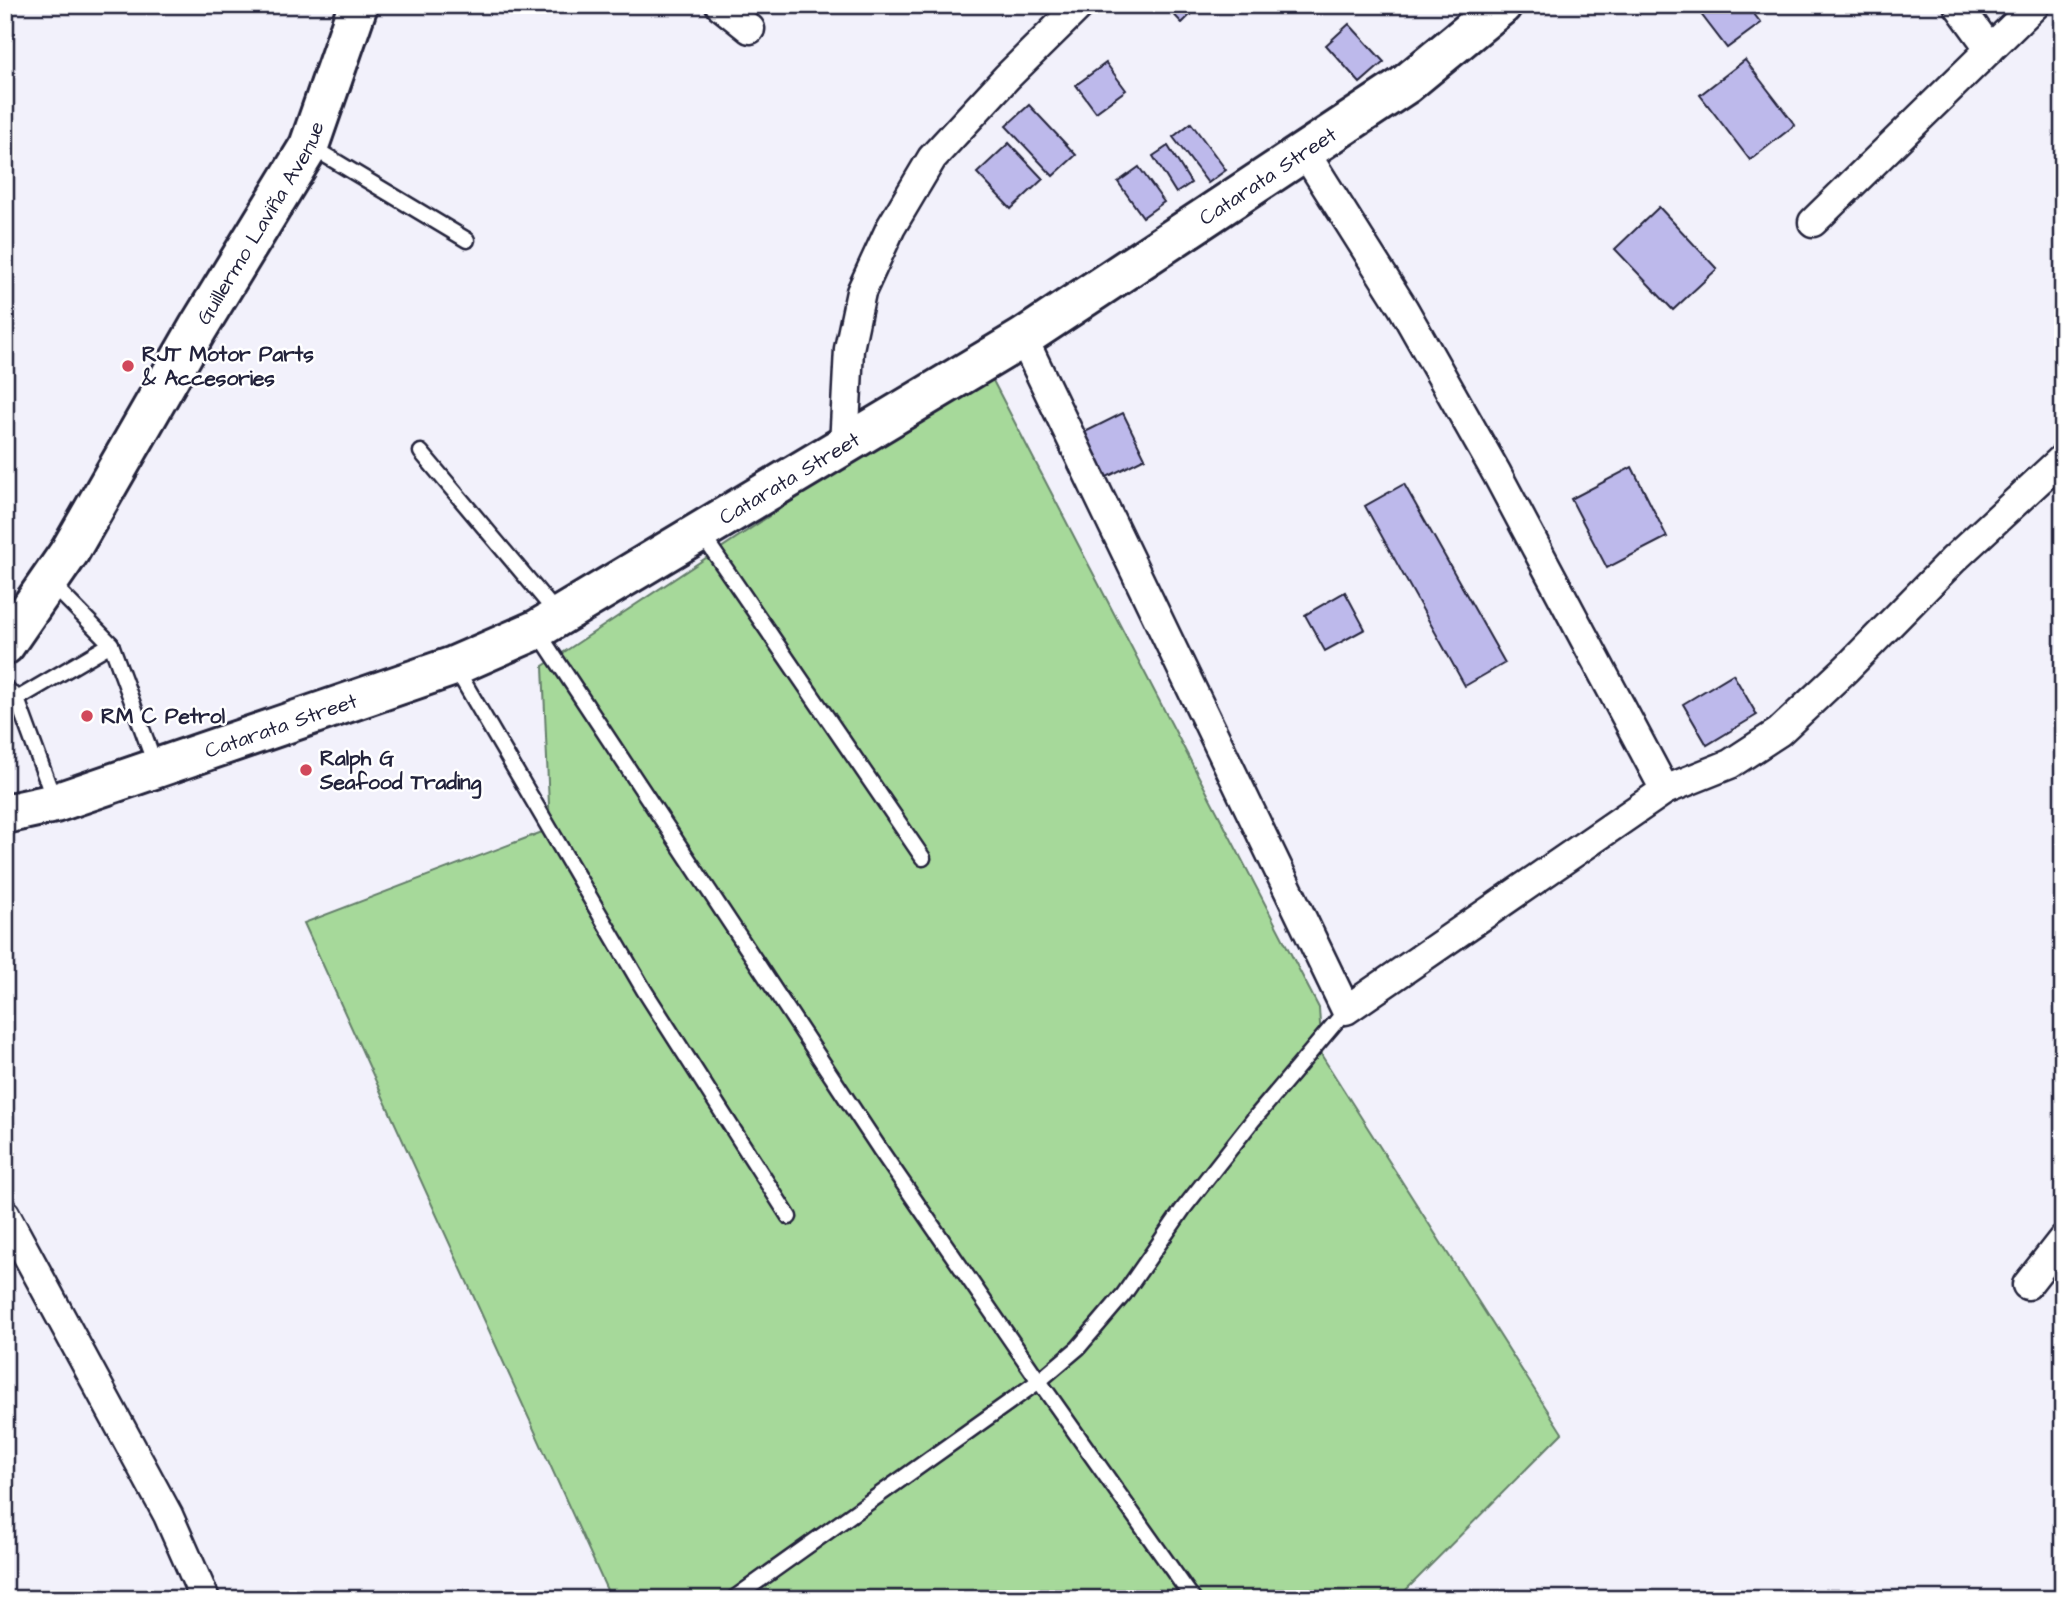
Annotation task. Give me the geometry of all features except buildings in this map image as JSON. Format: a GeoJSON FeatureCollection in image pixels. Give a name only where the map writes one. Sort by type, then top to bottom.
{"type":"FeatureCollection","features":[{"type":"Feature","properties":{"kind":"street","name":"Guillermo Laviña Avenue"},"geometry":{"type":"LineString","coordinates":[[5,645],[70,551],[198,328],[309,146],[358,5]]}},
{"type":"Feature","properties":{"kind":"street"},"geometry":{"type":"LineString","coordinates":[[720,5],[750,29]]}},
{"type":"Feature","properties":{"kind":"street"},"geometry":{"type":"LineString","coordinates":[[844,446],[849,349],[856,315],[861,292],[891,227],[932,158],[1007,77],[1080,5]]}},
{"type":"Feature","properties":{"kind":"street","name":"Catarata Street"},"geometry":{"type":"LineString","coordinates":[[5,814],[55,803],[454,666],[548,623],[1023,338],[1405,85],[1502,5]]}},
{"type":"Feature","properties":{"kind":"street"},"geometry":{"type":"LineString","coordinates":[[1958,5],[1990,49]]}},
{"type":"Feature","properties":{"kind":"street"},"geometry":{"type":"LineString","coordinates":[[1813,222],[2035,5]]}},
{"type":"Feature","properties":{"kind":"street"},"geometry":{"type":"LineString","coordinates":[[1304,152],[1403,308],[1665,790]]}},
{"type":"Feature","properties":{"kind":"street"},"geometry":{"type":"LineString","coordinates":[[1023,338],[1346,1010],[1665,790],[1730,764],[1779,732],[1846,669],[1953,560],[2063,458]]}},
{"type":"Feature","properties":{"kind":"street"},"geometry":{"type":"LineString","coordinates":[[5,1214],[168,1515],[205,1599]]}},
{"type":"Feature","properties":{"kind":"street"},"geometry":{"type":"LineString","coordinates":[[2027,1285],[2063,1239]]}},
{"type":"Feature","properties":{"kind":"lane"},"geometry":{"type":"LineString","coordinates":[[309,146],[467,240]]}},
{"type":"Feature","properties":{"kind":"lane"},"geometry":{"type":"LineString","coordinates":[[421,452],[548,623],[881,1151],[1193,1599]]}},
{"type":"Feature","properties":{"kind":"lane"},"geometry":{"type":"LineString","coordinates":[[700,532],[923,858]]}},
{"type":"Feature","properties":{"kind":"lane"},"geometry":{"type":"LineString","coordinates":[[49,581],[111,644],[156,768]]}},
{"type":"Feature","properties":{"kind":"lane"},"geometry":{"type":"LineString","coordinates":[[17,699],[111,644]]}},
{"type":"Feature","properties":{"kind":"lane"},"geometry":{"type":"LineString","coordinates":[[454,666],[644,990],[789,1217]]}},
{"type":"Feature","properties":{"kind":"lane"},"geometry":{"type":"LineString","coordinates":[[5,687],[17,699],[55,803]]}},
{"type":"Feature","properties":{"kind":"lane"},"geometry":{"type":"LineString","coordinates":[[733,1599],[1039,1381],[1078,1348],[1124,1294],[1183,1209],[1246,1129],[1346,1010]]}},
{"type":"Feature","properties":{"kind":"green space"},"geometry":{"type":"Polygon","coordinates":[[[988,371],[1319,1008],[1322,1056],[1562,1433],[1397,1599],[611,1599],[304,923],[550,829],[543,666],[988,371]]]}},
{"type":"Feature","properties":{"kind":"place","name":"RJT Motor Parts & Accesories"},"geometry":{"type":"Point","coordinates":[128,366]}},
{"type":"Feature","properties":{"kind":"place","name":"RM C Petrol"},"geometry":{"type":"Point","coordinates":[87,716]}},
{"type":"Feature","properties":{"kind":"place","name":"Ralph G Seafood Trading"},"geometry":{"type":"Point","coordinates":[306,770]}}]}
